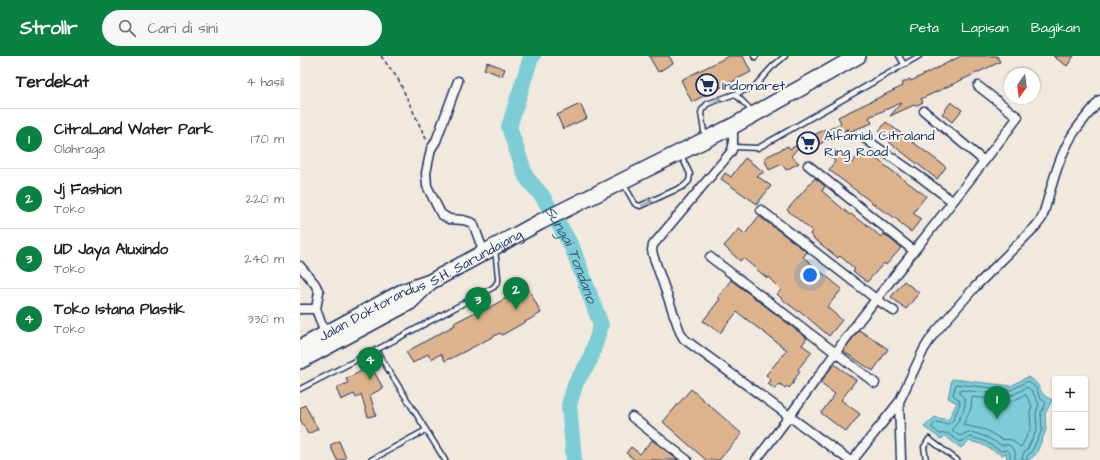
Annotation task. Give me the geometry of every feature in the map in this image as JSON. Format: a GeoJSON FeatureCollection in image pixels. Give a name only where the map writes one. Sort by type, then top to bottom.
{"type":"FeatureCollection","features":[{"type":"Feature","properties":{"kind":"highway"},"geometry":{"type":"LineString","coordinates":[[622,181],[733,126],[858,56]]}},
{"type":"Feature","properties":{"kind":"highway","name":"Jalan Doktorandus S.H. Sarundajang"},"geometry":{"type":"LineString","coordinates":[[300,348],[402,292],[430,282],[540,222],[622,181]]}},
{"type":"Feature","properties":{"kind":"highway"},"geometry":{"type":"LineString","coordinates":[[300,361],[410,302],[423,291],[430,282]]}},
{"type":"Feature","properties":{"kind":"street"},"geometry":{"type":"LineString","coordinates":[[458,81],[436,141],[431,149],[426,173],[427,186],[441,214],[449,219],[463,220],[472,223],[489,250]]}},
{"type":"Feature","properties":{"kind":"street"},"geometry":{"type":"LineString","coordinates":[[756,460],[791,416],[835,353],[876,299],[1018,117],[978,86]]}},
{"type":"Feature","properties":{"kind":"street"},"geometry":{"type":"LineString","coordinates":[[853,460],[899,402],[924,349],[933,335],[976,287],[1042,218],[1061,160],[1068,144],[1081,123],[1100,100]]}},
{"type":"Feature","properties":{"kind":"street"},"geometry":{"type":"LineString","coordinates":[[924,111],[984,162]]}},
{"type":"Feature","properties":{"kind":"street"},"geometry":{"type":"LineString","coordinates":[[733,126],[733,147],[728,157],[653,245],[653,255],[680,332],[684,339],[849,460]]}},
{"type":"Feature","properties":{"kind":"street"},"geometry":{"type":"LineString","coordinates":[[864,138],[952,202]]}},
{"type":"Feature","properties":{"kind":"street"},"geometry":{"type":"LineString","coordinates":[[808,165],[914,251]]}},
{"type":"Feature","properties":{"kind":"street"},"geometry":{"type":"LineString","coordinates":[[761,210],[876,299],[894,311]]}},
{"type":"Feature","properties":{"kind":"street"},"geometry":{"type":"LineString","coordinates":[[710,257],[875,383]]}},
{"type":"Feature","properties":{"kind":"street"},"geometry":{"type":"LineString","coordinates":[[300,266],[315,284],[319,292],[316,309],[325,334]]}},
{"type":"Feature","properties":{"kind":"street"},"geometry":{"type":"LineString","coordinates":[[300,309],[316,309]]}},
{"type":"Feature","properties":{"kind":"street"},"geometry":{"type":"LineString","coordinates":[[899,402],[901,460]]}},
{"type":"Feature","properties":{"kind":"street"},"geometry":{"type":"LineString","coordinates":[[632,417],[687,460]]}},
{"type":"Feature","properties":{"kind":"lane"},"geometry":{"type":"LineString","coordinates":[[706,140],[701,113],[706,104],[754,87],[772,67],[785,56]]}},
{"type":"Feature","properties":{"kind":"lane"},"geometry":{"type":"LineString","coordinates":[[899,56],[904,64]]}},
{"type":"Feature","properties":{"kind":"lane"},"geometry":{"type":"LineString","coordinates":[[733,147],[758,148],[919,56]]}},
{"type":"Feature","properties":{"kind":"lane"},"geometry":{"type":"LineString","coordinates":[[735,94],[755,114]]}},
{"type":"Feature","properties":{"kind":"lane"},"geometry":{"type":"LineString","coordinates":[[622,181],[635,204],[640,206],[684,186],[690,179],[690,174],[679,153]]}},
{"type":"Feature","properties":{"kind":"lane"},"geometry":{"type":"LineString","coordinates":[[300,389],[494,287],[498,281],[498,276],[489,250]]}},
{"type":"Feature","properties":{"kind":"lane"},"geometry":{"type":"LineString","coordinates":[[376,350],[445,460]]}},
{"type":"Feature","properties":{"kind":"lane"},"geometry":{"type":"LineString","coordinates":[[371,460],[426,430]]}},
{"type":"Feature","properties":{"kind":"lane"},"geometry":{"type":"LineString","coordinates":[[926,460],[924,447],[929,439],[957,460]]}},
{"type":"Feature","properties":{"kind":"path"},"geometry":{"type":"LineString","coordinates":[[381,56],[398,79],[431,149]]}},
{"type":"Feature","properties":{"kind":"water"},"geometry":{"type":"Polygon","coordinates":[[[1027,377],[1030,378],[1035,382],[1046,397],[1052,400],[1045,414],[1046,430],[1036,454],[1029,460],[1007,460],[1006,453],[1002,455],[981,444],[969,441],[961,448],[945,436],[941,439],[924,427],[935,417],[948,420],[957,403],[948,398],[952,379],[1011,386],[1027,377]]]}},
{"type":"Feature","properties":{"kind":"building"},"geometry":{"type":"Polygon","coordinates":[[[649,56],[669,56],[673,63],[658,72],[649,56]]]}},
{"type":"Feature","properties":{"kind":"building"},"geometry":{"type":"Polygon","coordinates":[[[729,56],[743,56],[751,72],[692,102],[681,80],[729,56]]]}},
{"type":"Feature","properties":{"kind":"building"},"geometry":{"type":"Polygon","coordinates":[[[961,56],[997,56],[1000,62],[921,99],[923,102],[915,106],[914,105],[890,116],[901,103],[869,117],[872,123],[843,134],[849,128],[805,152],[799,147],[791,156],[799,163],[786,170],[782,164],[769,170],[764,158],[788,146],[790,149],[825,129],[826,131],[841,123],[838,117],[903,86],[902,83],[910,79],[911,81],[961,56]]]}},
{"type":"Feature","properties":{"kind":"building"},"geometry":{"type":"Polygon","coordinates":[[[1053,56],[1074,56],[1067,66],[1053,56]]]}},
{"type":"Feature","properties":{"kind":"building"},"geometry":{"type":"Polygon","coordinates":[[[487,62],[505,69],[502,76],[484,69],[487,62]]]}},
{"type":"Feature","properties":{"kind":"building"},"geometry":{"type":"Polygon","coordinates":[[[951,102],[962,110],[952,122],[942,114],[951,102]]]}},
{"type":"Feature","properties":{"kind":"building"},"geometry":{"type":"Polygon","coordinates":[[[580,104],[587,118],[563,129],[557,115],[580,104]]]}},
{"type":"Feature","properties":{"kind":"building"},"geometry":{"type":"Polygon","coordinates":[[[886,122],[946,167],[937,179],[889,142],[891,140],[879,131],[886,122]]]}},
{"type":"Feature","properties":{"kind":"building"},"geometry":{"type":"Polygon","coordinates":[[[832,149],[852,163],[863,149],[926,196],[913,213],[921,219],[911,232],[899,223],[900,222],[888,213],[887,214],[829,170],[835,161],[828,155],[832,149]]]}},
{"type":"Feature","properties":{"kind":"building"},"geometry":{"type":"Polygon","coordinates":[[[745,158],[764,172],[757,176],[771,186],[757,204],[721,179],[725,173],[731,177],[745,158]]]}},
{"type":"Feature","properties":{"kind":"building"},"geometry":{"type":"Polygon","coordinates":[[[815,178],[825,186],[822,191],[850,215],[851,214],[860,221],[861,220],[881,237],[884,234],[901,248],[886,265],[884,263],[867,282],[853,271],[855,269],[840,256],[838,258],[812,237],[810,234],[812,231],[787,210],[815,178]]]}},
{"type":"Feature","properties":{"kind":"building"},"geometry":{"type":"Polygon","coordinates":[[[759,216],[807,252],[803,257],[842,289],[827,307],[842,320],[829,336],[800,311],[799,312],[783,300],[777,294],[781,290],[768,277],[767,278],[743,258],[740,261],[724,246],[739,229],[745,234],[759,216]]]}},
{"type":"Feature","properties":{"kind":"building"},"geometry":{"type":"Polygon","coordinates":[[[731,280],[807,338],[802,345],[812,352],[798,369],[800,372],[789,388],[787,386],[785,388],[780,384],[775,389],[768,384],[771,380],[766,375],[787,350],[737,312],[720,333],[703,321],[720,299],[718,297],[731,280]]]}},
{"type":"Feature","properties":{"kind":"building"},"geometry":{"type":"Polygon","coordinates":[[[904,281],[919,293],[906,309],[891,297],[904,281]]]}},
{"type":"Feature","properties":{"kind":"building"},"geometry":{"type":"Polygon","coordinates":[[[527,286],[541,313],[502,335],[500,333],[445,361],[441,354],[431,359],[428,354],[413,363],[406,352],[455,325],[454,323],[483,308],[485,310],[527,286]]]}},
{"type":"Feature","properties":{"kind":"building"},"geometry":{"type":"Polygon","coordinates":[[[859,330],[888,349],[873,371],[843,351],[859,330]]]}},
{"type":"Feature","properties":{"kind":"building"},"geometry":{"type":"Polygon","coordinates":[[[834,364],[856,380],[841,400],[860,414],[846,432],[821,413],[835,394],[820,383],[834,364]]]}},
{"type":"Feature","properties":{"kind":"building"},"geometry":{"type":"Polygon","coordinates":[[[371,366],[383,388],[370,395],[376,415],[368,417],[361,394],[356,398],[354,394],[341,400],[336,388],[348,383],[346,379],[371,366]]]}},
{"type":"Feature","properties":{"kind":"building"},"geometry":{"type":"Polygon","coordinates":[[[691,389],[742,434],[719,460],[706,460],[663,422],[691,389]]]}},
{"type":"Feature","properties":{"kind":"building"},"geometry":{"type":"Polygon","coordinates":[[[305,405],[318,429],[308,434],[300,419],[300,408],[305,405]]]}},
{"type":"Feature","properties":{"kind":"building"},"geometry":{"type":"Polygon","coordinates":[[[652,440],[678,460],[635,460],[626,453],[631,447],[640,454],[652,440]]]}},
{"type":"Feature","properties":{"kind":"building"},"geometry":{"type":"Polygon","coordinates":[[[339,441],[346,458],[337,460],[330,445],[339,441]]]}},
{"type":"Feature","properties":{"kind":"waterway","name":"Sungai Tondano"},"geometry":{"type":"LineString","coordinates":[[533,56],[531,57],[509,127],[526,177],[543,197],[572,247],[601,325],[590,360],[576,382],[569,405],[574,460]]}},
{"type":"Feature","properties":{"kind":"place","name":"Indomaret"},"geometry":{"type":"Point","coordinates":[707,85]}},
{"type":"Feature","properties":{"kind":"place","name":"Alfamidi Citraland Ring Road"},"geometry":{"type":"Point","coordinates":[808,143]}},
{"type":"Feature","properties":{"kind":"place","name":"Jj Fashion"},"geometry":{"type":"Point","coordinates":[516,310]}},
{"type":"Feature","properties":{"kind":"place","name":"UD Jaya Aluxindo"},"geometry":{"type":"Point","coordinates":[478,320]}},
{"type":"Feature","properties":{"kind":"place","name":"Toko Istana Plastik"},"geometry":{"type":"Point","coordinates":[370,380]}},
{"type":"Feature","properties":{"kind":"place","name":"CitraLand Water Park"},"geometry":{"type":"Point","coordinates":[997,419]}}]}
